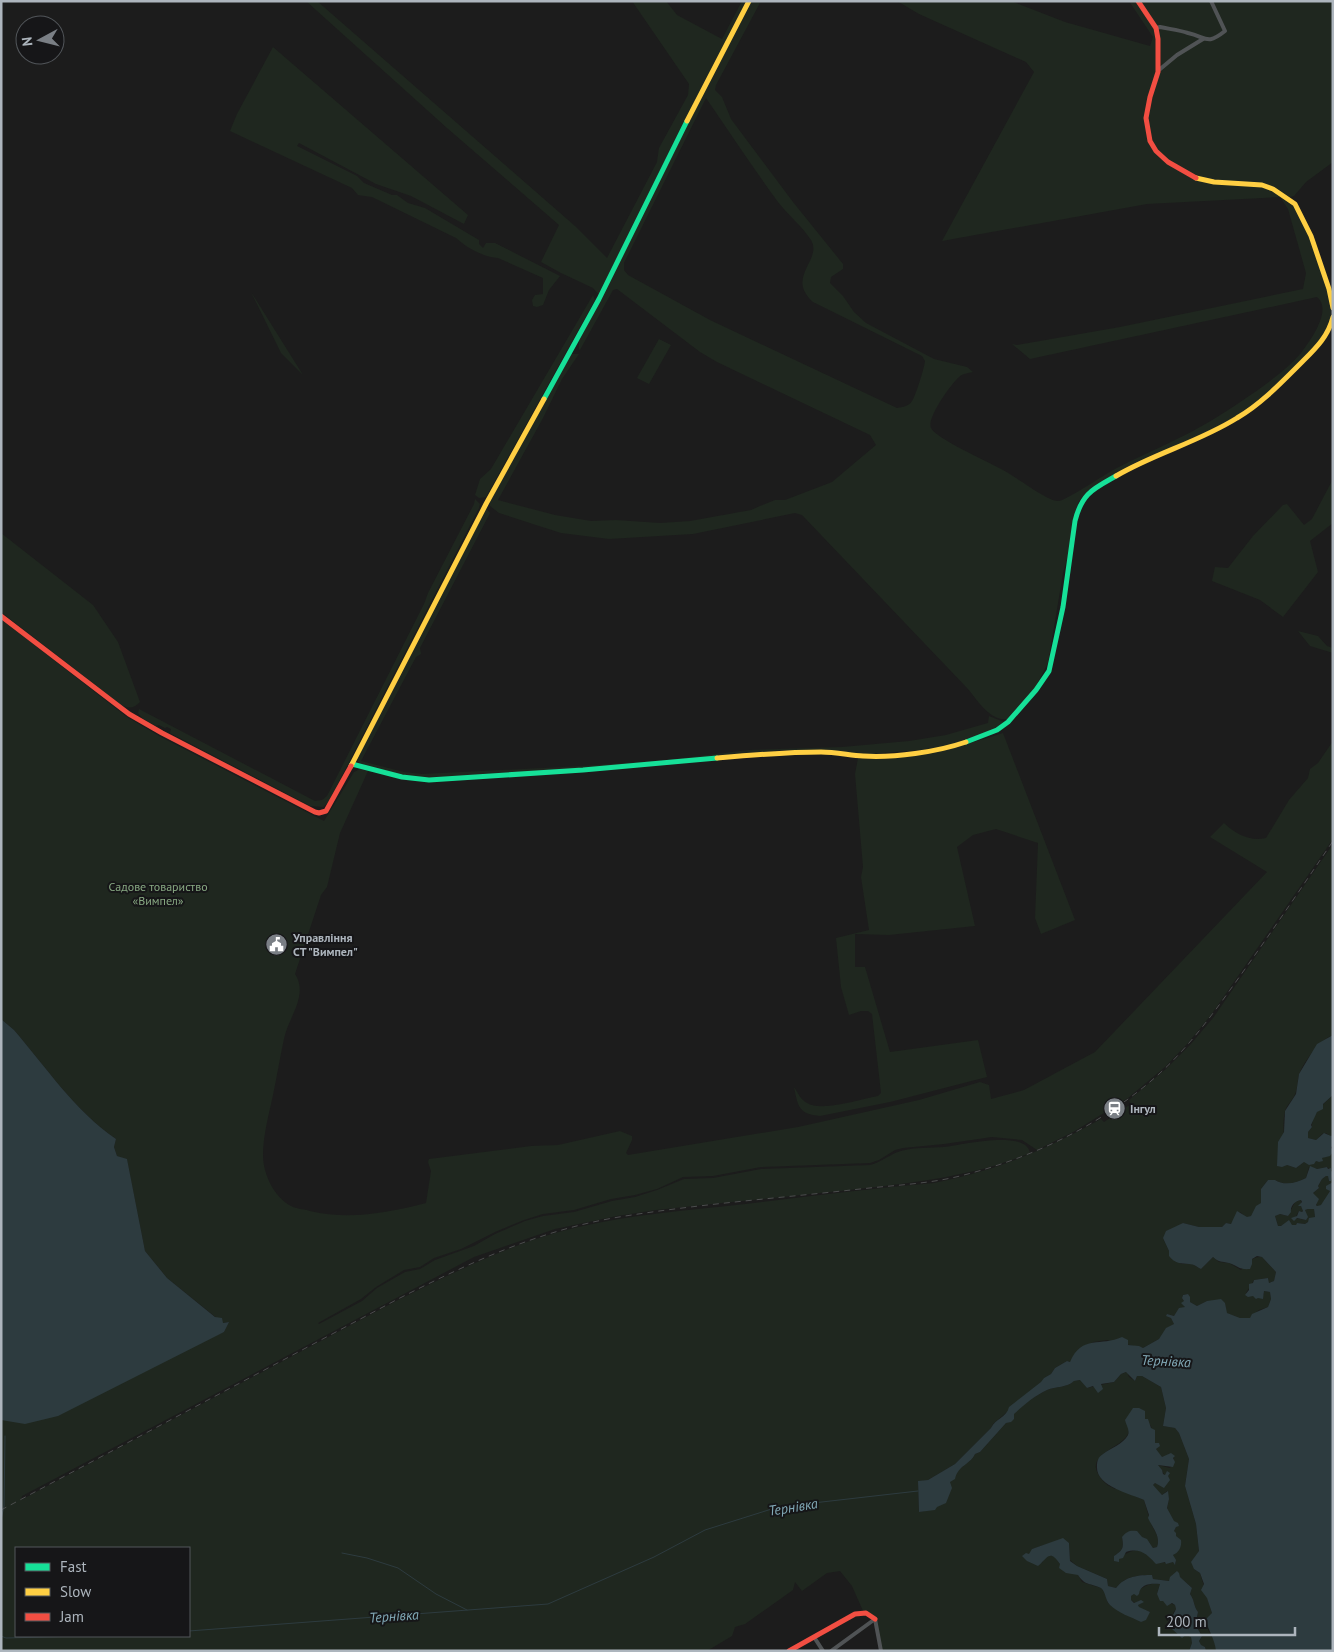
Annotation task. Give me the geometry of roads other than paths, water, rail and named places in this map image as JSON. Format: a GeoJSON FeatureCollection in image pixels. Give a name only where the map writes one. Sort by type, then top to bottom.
{"type":"FeatureCollection","features":[{"type":"Feature","properties":{"kind":"street"},"geometry":{"type":"LineString","coordinates":[[1,616],[129,714],[315,812],[323,812],[328,809],[486,504],[599,299],[704,87],[749,1]]}},
{"type":"Feature","properties":{"kind":"street"},"geometry":{"type":"LineString","coordinates":[[1138,1],[1156,28],[1159,52],[1159,70],[1146,118],[1150,142],[1156,151],[1168,162],[1194,178],[1214,182],[1262,185],[1272,189],[1295,204],[1311,236],[1329,289],[1333,308]]}},
{"type":"Feature","properties":{"kind":"street"},"geometry":{"type":"LineString","coordinates":[[1156,28],[1160,27],[1191,33],[1209,40],[1217,37],[1225,31],[1211,1]]}},
{"type":"Feature","properties":{"kind":"street"},"geometry":{"type":"LineString","coordinates":[[1159,70],[1177,55],[1203,39]]}},
{"type":"Feature","properties":{"kind":"street"},"geometry":{"type":"LineString","coordinates":[[352,764],[402,777],[439,779],[583,770],[783,752],[824,752],[865,756],[893,755],[948,748],[997,730],[1008,722],[1036,690],[1049,671],[1063,607],[1075,521],[1078,509],[1085,495],[1140,462],[1220,429],[1240,417],[1284,381],[1323,342],[1333,317]]}},
{"type":"Feature","properties":{"kind":"street"},"geometry":{"type":"LineString","coordinates":[[789,1651],[854,1614],[863,1612],[870,1614],[875,1619],[881,1651]]}},
{"type":"Feature","properties":{"kind":"street"},"geometry":{"type":"LineString","coordinates":[[831,1651],[875,1619]]}},
{"type":"Feature","properties":{"kind":"street"},"geometry":{"type":"LineString","coordinates":[[814,1637],[823,1651]]}},
{"type":"Feature","properties":{"kind":"water"},"geometry":{"type":"Polygon","coordinates":[[[1,1019],[14,1030],[74,1102],[101,1128],[116,1139],[114,1147],[117,1156],[127,1159],[145,1251],[167,1278],[215,1317],[222,1318],[223,1323],[229,1322],[224,1332],[58,1416],[25,1424],[1,1420],[1,1019]]]}},
{"type":"Feature","properties":{"kind":"water"},"geometry":{"type":"Polygon","coordinates":[[[1333,1035],[1333,1095],[1323,1104],[1323,1109],[1317,1112],[1311,1125],[1312,1127],[1308,1132],[1308,1138],[1316,1140],[1324,1133],[1333,1135],[1333,1146],[1331,1147],[1333,1152],[1330,1156],[1322,1158],[1323,1161],[1316,1161],[1314,1164],[1309,1165],[1304,1162],[1296,1168],[1287,1165],[1277,1166],[1278,1142],[1284,1132],[1285,1111],[1296,1094],[1299,1074],[1317,1044],[1333,1035]]]}},
{"type":"Feature","properties":{"kind":"water"},"geometry":{"type":"Polygon","coordinates":[[[1310,1166],[1317,1169],[1331,1168],[1333,1172],[1331,1181],[1326,1176],[1322,1179],[1318,1186],[1319,1188],[1313,1193],[1319,1199],[1316,1205],[1321,1205],[1330,1191],[1326,1189],[1326,1186],[1333,1182],[1333,1651],[1216,1651],[1206,1619],[1212,1613],[1207,1598],[1201,1590],[1204,1584],[1200,1573],[1194,1569],[1191,1562],[1199,1551],[1196,1524],[1185,1486],[1189,1459],[1179,1433],[1175,1428],[1163,1426],[1166,1408],[1161,1387],[1142,1376],[1137,1376],[1135,1381],[1126,1372],[1121,1374],[1114,1382],[1101,1384],[1103,1389],[1098,1393],[1093,1386],[1087,1388],[1080,1380],[1047,1390],[1038,1395],[1014,1414],[1014,1419],[1006,1423],[980,1452],[975,1454],[961,1468],[955,1479],[950,1482],[952,1488],[946,1503],[935,1510],[919,1512],[918,1481],[928,1480],[955,1464],[1006,1413],[1009,1407],[1051,1374],[1055,1368],[1067,1361],[1070,1362],[1075,1353],[1086,1344],[1122,1337],[1128,1340],[1128,1345],[1143,1348],[1159,1339],[1166,1328],[1174,1324],[1171,1318],[1166,1316],[1167,1314],[1174,1316],[1179,1308],[1185,1307],[1181,1303],[1184,1301],[1183,1295],[1188,1294],[1190,1302],[1197,1306],[1207,1301],[1221,1299],[1225,1303],[1227,1313],[1240,1318],[1250,1318],[1252,1314],[1268,1307],[1271,1299],[1270,1292],[1264,1291],[1263,1299],[1256,1299],[1253,1296],[1248,1297],[1245,1295],[1249,1290],[1249,1284],[1253,1283],[1254,1280],[1268,1278],[1269,1283],[1274,1281],[1276,1272],[1262,1257],[1257,1256],[1252,1259],[1250,1269],[1246,1269],[1219,1261],[1213,1257],[1201,1269],[1192,1264],[1178,1263],[1169,1256],[1169,1251],[1163,1238],[1166,1231],[1183,1223],[1199,1227],[1222,1227],[1226,1223],[1231,1224],[1237,1211],[1247,1217],[1251,1216],[1256,1206],[1261,1203],[1261,1189],[1268,1180],[1290,1183],[1306,1178],[1310,1166]],[[1301,1200],[1293,1204],[1288,1216],[1280,1214],[1275,1216],[1278,1226],[1289,1220],[1292,1225],[1297,1223],[1305,1224],[1309,1218],[1315,1217],[1314,1209],[1308,1209],[1305,1210],[1308,1217],[1306,1220],[1297,1218],[1294,1221],[1291,1218],[1297,1216],[1299,1211],[1303,1211],[1301,1206],[1298,1206],[1302,1202],[1301,1200]]]}},
{"type":"Feature","properties":{"kind":"water"},"geometry":{"type":"Polygon","coordinates":[[[1133,1408],[1145,1411],[1145,1419],[1148,1419],[1151,1428],[1155,1430],[1155,1443],[1159,1443],[1160,1446],[1156,1449],[1162,1457],[1171,1453],[1175,1456],[1173,1458],[1175,1462],[1173,1467],[1158,1465],[1163,1474],[1165,1475],[1167,1471],[1170,1473],[1168,1476],[1170,1480],[1164,1488],[1155,1483],[1153,1485],[1162,1495],[1168,1491],[1167,1508],[1179,1526],[1174,1531],[1181,1540],[1178,1551],[1173,1555],[1176,1560],[1175,1565],[1173,1562],[1156,1564],[1147,1555],[1135,1550],[1126,1552],[1123,1558],[1119,1559],[1119,1562],[1114,1561],[1114,1556],[1122,1548],[1122,1537],[1129,1531],[1137,1531],[1142,1537],[1147,1539],[1153,1548],[1157,1547],[1158,1543],[1157,1535],[1148,1518],[1149,1515],[1144,1500],[1115,1488],[1098,1474],[1097,1463],[1100,1456],[1120,1443],[1128,1435],[1125,1420],[1133,1408]]]}},
{"type":"Feature","properties":{"kind":"water"},"geometry":{"type":"Polygon","coordinates":[[[1063,1538],[1069,1543],[1070,1561],[1107,1579],[1108,1586],[1116,1588],[1128,1579],[1142,1575],[1152,1575],[1153,1579],[1169,1581],[1170,1577],[1177,1571],[1180,1577],[1192,1588],[1190,1594],[1198,1612],[1196,1626],[1202,1636],[1199,1641],[1206,1651],[1189,1651],[1192,1643],[1191,1637],[1186,1635],[1182,1638],[1172,1629],[1170,1621],[1176,1609],[1175,1605],[1172,1603],[1167,1606],[1163,1601],[1160,1601],[1157,1594],[1160,1584],[1146,1585],[1141,1588],[1137,1596],[1134,1594],[1131,1596],[1131,1600],[1134,1603],[1141,1600],[1144,1602],[1138,1605],[1139,1607],[1150,1612],[1146,1620],[1141,1622],[1113,1608],[1108,1603],[1101,1588],[1086,1583],[1078,1575],[1066,1573],[1059,1568],[1060,1564],[1054,1557],[1047,1557],[1038,1566],[1027,1561],[1022,1556],[1026,1553],[1029,1554],[1032,1549],[1063,1538]]]}},
{"type":"Feature","properties":{"kind":"waterway","name":"Тернівка"},"geometry":{"type":"LineString","coordinates":[[1,1520],[4,1506],[5,1436]]}},
{"type":"Feature","properties":{"kind":"waterway","name":"Тернівка"},"geometry":{"type":"LineString","coordinates":[[190,1631],[548,1604],[654,1557],[705,1530],[778,1507],[918,1491]]}},
{"type":"Feature","properties":{"kind":"waterway"},"geometry":{"type":"LineString","coordinates":[[342,1553],[367,1558],[398,1568],[436,1594],[467,1610]]}},
{"type":"Feature","properties":{"kind":"waterway","name":"Тернівка"},"geometry":{"type":"LineString","coordinates":[[1,1636],[6,1638],[44,1637]]}},
{"type":"Feature","properties":{"kind":"railway"},"geometry":{"type":"LineString","coordinates":[[1,1510],[398,1299],[451,1273],[533,1239],[590,1223],[649,1212],[912,1184],[951,1178],[1013,1160],[1082,1129],[1104,1116],[1145,1086],[1187,1046],[1234,985],[1333,841]]}},
{"type":"Feature","properties":{"kind":"place","name":"Управління СТ \"Вимпел\""},"geometry":{"type":"Point","coordinates":[277,944]}},
{"type":"Feature","properties":{"kind":"place","name":"Інгул"},"geometry":{"type":"Point","coordinates":[1114,1108]}},
{"type":"Feature","properties":{"kind":"park label","name":"Садове товариство «Вимпел»"},"geometry":{"type":"Point","coordinates":[158,893]}}]}
